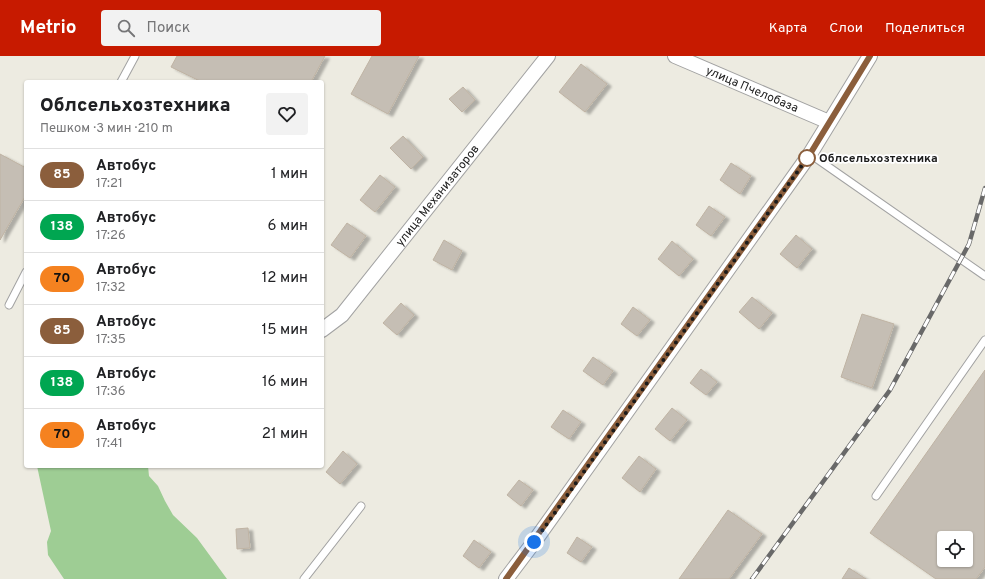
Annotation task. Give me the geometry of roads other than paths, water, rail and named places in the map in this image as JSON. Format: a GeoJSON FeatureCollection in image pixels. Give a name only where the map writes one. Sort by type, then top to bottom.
{"type":"FeatureCollection","features":[{"type":"Feature","properties":{"kind":"street","name":"улица Механизаторов"},"geometry":{"type":"LineString","coordinates":[[324,328],[342,315],[548,56]]}},
{"type":"Feature","properties":{"kind":"street","name":"улица Пчелобаза"},"geometry":{"type":"LineString","coordinates":[[675,56],[829,122]]}},
{"type":"Feature","properties":{"kind":"street"},"geometry":{"type":"LineString","coordinates":[[506,579],[810,154],[870,56]]}},
{"type":"Feature","properties":{"kind":"lane"},"geometry":{"type":"LineString","coordinates":[[123,80],[134,56]]}},
{"type":"Feature","properties":{"kind":"lane"},"geometry":{"type":"LineString","coordinates":[[810,154],[985,276]]}},
{"type":"Feature","properties":{"kind":"lane"},"geometry":{"type":"LineString","coordinates":[[10,305],[24,276]]}},
{"type":"Feature","properties":{"kind":"lane"},"geometry":{"type":"LineString","coordinates":[[876,496],[985,340]]}},
{"type":"Feature","properties":{"kind":"lane"},"geometry":{"type":"LineString","coordinates":[[304,579],[361,506]]}},
{"type":"Feature","properties":{"kind":"railway"},"geometry":{"type":"LineString","coordinates":[[752,579],[890,390],[969,244],[985,188]]}},
{"type":"Feature","properties":{"kind":"place","name":"Облсельхозтехника"},"geometry":{"type":"Point","coordinates":[807,158]}}]}
